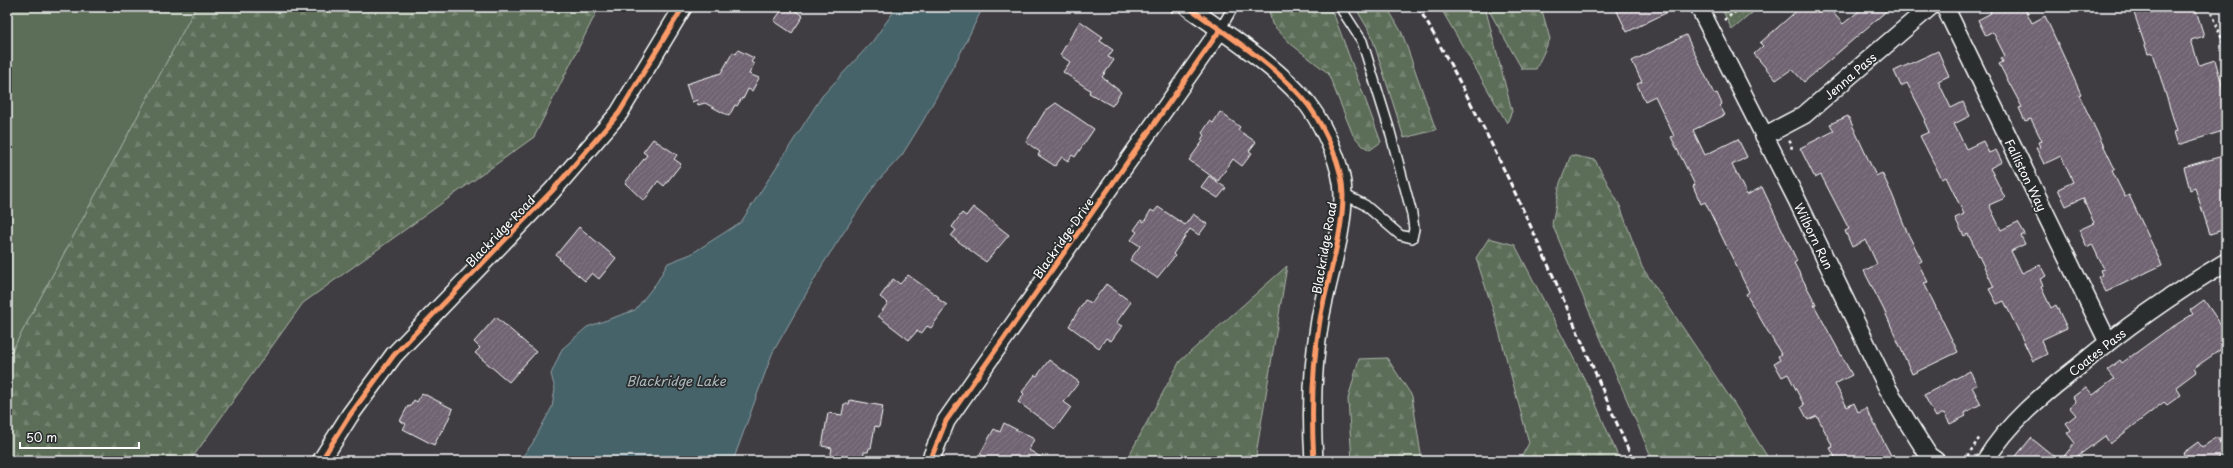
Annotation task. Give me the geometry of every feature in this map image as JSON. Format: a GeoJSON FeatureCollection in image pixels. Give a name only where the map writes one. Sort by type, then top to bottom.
{"type":"FeatureCollection","features":[{"type":"Feature","properties":{"kind":"street","name":"Blackridge Road"},"geometry":{"type":"LineString","coordinates":[[321,461],[350,415],[394,355],[552,191],[619,113],[683,7]]}},
{"type":"Feature","properties":{"kind":"street","name":"Blackridge Road"},"geometry":{"type":"LineString","coordinates":[[1188,7],[1270,68],[1308,105],[1322,126],[1331,148],[1343,194],[1339,231],[1320,320],[1315,359],[1312,421],[1314,461]]}},
{"type":"Feature","properties":{"kind":"street","name":"Wilborn Run"},"geometry":{"type":"LineString","coordinates":[[1699,7],[1888,389],[1929,456],[1936,461]]}},
{"type":"Feature","properties":{"kind":"street","name":"Jenna Pass"},"geometry":{"type":"LineString","coordinates":[[1764,136],[1804,115],[1930,7]]}},
{"type":"Feature","properties":{"kind":"street","name":"Falliston Way"},"geometry":{"type":"LineString","coordinates":[[1945,7],[2108,342]]}},
{"type":"Feature","properties":{"kind":"street","name":"Blackridge Drive"},"geometry":{"type":"LineString","coordinates":[[930,461],[946,421],[1220,30]]}},
{"type":"Feature","properties":{"kind":"street","name":"Coates Pass"},"geometry":{"type":"LineString","coordinates":[[1985,461],[2011,425],[2028,407],[2108,342],[2196,280],[2226,262]]}},
{"type":"Feature","properties":{"kind":"lane"},"geometry":{"type":"LineString","coordinates":[[1220,30],[1233,7]]}},
{"type":"Feature","properties":{"kind":"lane"},"geometry":{"type":"LineString","coordinates":[[1340,7],[1362,41],[1389,128],[1412,214],[1414,230],[1412,238],[1400,235],[1365,205],[1343,194]]}},
{"type":"Feature","properties":{"kind":"path"},"geometry":{"type":"LineString","coordinates":[[1724,20],[1742,7]]}},
{"type":"Feature","properties":{"kind":"path"},"geometry":{"type":"LineString","coordinates":[[2210,7],[2226,50]]}},
{"type":"Feature","properties":{"kind":"path"},"geometry":{"type":"LineString","coordinates":[[1964,461],[1981,435]]}},
{"type":"Feature","properties":{"kind":"green space"},"geometry":{"type":"Polygon","coordinates":[[[7,7],[599,7],[534,137],[303,303],[190,461],[7,461],[7,7]]]}},
{"type":"Feature","properties":{"kind":"green space"},"geometry":{"type":"Polygon","coordinates":[[[7,7],[196,7],[7,360],[7,7]]]}},
{"type":"Feature","properties":{"kind":"green space"},"geometry":{"type":"Polygon","coordinates":[[[1268,7],[1327,7],[1334,15],[1381,142],[1370,150],[1363,146],[1353,135],[1328,73],[1291,44],[1272,24],[1268,7]]]}},
{"type":"Feature","properties":{"kind":"green space"},"geometry":{"type":"Polygon","coordinates":[[[1355,7],[1387,7],[1402,33],[1436,130],[1404,138],[1371,34],[1355,7]]]}},
{"type":"Feature","properties":{"kind":"green space"},"geometry":{"type":"Polygon","coordinates":[[[1440,7],[1485,7],[1512,111],[1507,123],[1440,7]]]}},
{"type":"Feature","properties":{"kind":"green space"},"geometry":{"type":"Polygon","coordinates":[[[1487,7],[1541,7],[1550,39],[1536,69],[1522,69],[1487,7]]]}},
{"type":"Feature","properties":{"kind":"green space"},"geometry":{"type":"Polygon","coordinates":[[[1721,7],[1759,7],[1732,30],[1721,7]]]}},
{"type":"Feature","properties":{"kind":"green space"},"geometry":{"type":"Polygon","coordinates":[[[1571,155],[1595,160],[1620,206],[1642,267],[1735,405],[1770,461],[1653,461],[1552,224],[1560,183],[1571,155]]]}},
{"type":"Feature","properties":{"kind":"green space"},"geometry":{"type":"Polygon","coordinates":[[[1489,238],[1515,245],[1589,388],[1620,461],[1519,461],[1529,443],[1495,316],[1476,258],[1489,238]]]}},
{"type":"Feature","properties":{"kind":"green space"},"geometry":{"type":"Polygon","coordinates":[[[1287,266],[1255,461],[1126,461],[1180,361],[1287,266]]]}},
{"type":"Feature","properties":{"kind":"green space"},"geometry":{"type":"Polygon","coordinates":[[[1387,358],[1412,396],[1422,461],[1352,461],[1348,399],[1359,359],[1387,358]]]}},
{"type":"Feature","properties":{"kind":"water","name":"Blackridge Lake"},"geometry":{"type":"Polygon","coordinates":[[[897,7],[983,7],[961,52],[923,121],[902,155],[876,183],[823,264],[772,354],[733,461],[519,461],[532,444],[552,407],[555,389],[551,374],[562,349],[587,327],[635,310],[657,282],[668,263],[691,254],[741,222],[822,96],[872,42],[897,7]]]}},
{"type":"Feature","properties":{"kind":"building"},"geometry":{"type":"Polygon","coordinates":[[[784,7],[790,7],[803,16],[792,33],[774,21],[784,7]]]}},
{"type":"Feature","properties":{"kind":"building"},"geometry":{"type":"Polygon","coordinates":[[[1615,7],[1678,7],[1627,32],[1615,7]]]}},
{"type":"Feature","properties":{"kind":"building"},"geometry":{"type":"Polygon","coordinates":[[[1801,7],[1828,7],[1843,24],[1864,7],[1891,7],[1804,82],[1792,69],[1776,80],[1754,54],[1763,46],[1760,43],[1801,7]]]}},
{"type":"Feature","properties":{"kind":"building"},"geometry":{"type":"Polygon","coordinates":[[[1988,7],[2024,7],[2032,23],[2045,16],[2081,94],[2079,95],[2115,169],[2112,171],[2125,197],[2129,195],[2162,265],[2106,292],[2098,277],[2102,275],[2100,270],[2104,269],[2092,244],[2087,247],[2079,230],[2094,223],[2083,198],[2066,206],[2058,189],[2073,182],[2061,156],[2044,164],[2036,148],[2040,147],[2038,142],[2042,141],[2031,119],[2025,121],[2019,108],[2022,107],[1999,64],[2003,62],[2001,58],[2005,56],[1993,32],[1986,36],[1978,20],[1991,13],[1988,7]]]}},
{"type":"Feature","properties":{"kind":"building"},"geometry":{"type":"Polygon","coordinates":[[[2132,7],[2195,7],[2204,36],[2191,40],[2199,65],[2215,60],[2226,99],[2226,130],[2178,145],[2174,132],[2177,131],[2153,53],[2148,54],[2132,7]]]}},
{"type":"Feature","properties":{"kind":"building"},"geometry":{"type":"Polygon","coordinates":[[[1080,21],[1103,37],[1100,41],[1113,50],[1108,57],[1114,60],[1102,77],[1121,92],[1112,106],[1089,93],[1090,90],[1063,72],[1070,62],[1060,55],[1080,21]]]}},
{"type":"Feature","properties":{"kind":"building"},"geometry":{"type":"Polygon","coordinates":[[[1686,35],[1714,94],[1717,93],[1722,104],[1720,106],[1725,115],[1693,130],[1705,155],[1738,139],[1747,157],[1732,165],[1747,195],[1762,187],[1797,261],[1794,263],[1816,304],[1814,305],[1852,375],[1835,384],[1847,407],[1854,403],[1858,412],[1866,408],[1894,461],[1837,461],[1830,448],[1833,447],[1817,416],[1808,420],[1801,407],[1804,405],[1788,374],[1782,377],[1774,363],[1780,360],[1778,356],[1781,354],[1746,294],[1749,292],[1705,202],[1701,204],[1693,186],[1695,185],[1671,137],[1674,136],[1655,96],[1645,101],[1637,84],[1642,82],[1632,61],[1686,35]]]}},
{"type":"Feature","properties":{"kind":"building"},"geometry":{"type":"Polygon","coordinates":[[[738,50],[754,58],[751,62],[754,64],[749,74],[759,78],[752,91],[748,89],[743,99],[742,98],[737,106],[735,105],[729,116],[705,103],[698,105],[697,100],[692,102],[686,84],[721,73],[733,52],[736,54],[738,50]]]}},
{"type":"Feature","properties":{"kind":"building"},"geometry":{"type":"Polygon","coordinates":[[[1938,51],[1949,76],[1938,81],[1951,108],[1963,102],[1970,116],[1954,124],[1966,149],[1983,141],[1989,153],[1996,150],[2002,162],[1990,168],[2005,198],[1989,205],[2001,230],[2018,222],[2025,234],[2021,236],[2025,244],[2011,251],[2022,273],[2040,265],[2046,276],[2040,279],[2043,286],[2041,287],[2051,308],[2056,305],[2067,328],[2041,340],[2047,354],[2033,361],[2004,301],[1997,304],[1989,289],[1994,287],[1968,234],[1964,236],[1955,218],[1964,214],[1946,177],[1942,179],[1920,136],[1929,132],[1924,121],[1926,120],[1907,83],[1901,86],[1894,71],[1938,51]]]}},
{"type":"Feature","properties":{"kind":"building"},"geometry":{"type":"Polygon","coordinates":[[[1056,103],[1094,129],[1075,157],[1072,155],[1068,161],[1062,157],[1055,166],[1038,155],[1040,152],[1026,142],[1045,111],[1056,103]]]}},
{"type":"Feature","properties":{"kind":"building"},"geometry":{"type":"Polygon","coordinates":[[[1220,112],[1240,127],[1238,130],[1256,142],[1249,151],[1252,153],[1242,166],[1233,159],[1218,181],[1189,160],[1203,141],[1201,140],[1204,135],[1202,133],[1210,121],[1213,123],[1220,112]]]}},
{"type":"Feature","properties":{"kind":"building"},"geometry":{"type":"Polygon","coordinates":[[[1848,116],[1876,176],[1882,173],[1892,194],[1907,232],[1922,261],[1918,263],[1928,282],[1924,283],[1958,352],[1912,374],[1885,312],[1864,271],[1877,264],[1866,240],[1852,247],[1845,231],[1849,229],[1821,175],[1815,178],[1800,148],[1834,131],[1830,124],[1848,116]]]}},
{"type":"Feature","properties":{"kind":"building"},"geometry":{"type":"Polygon","coordinates":[[[653,139],[677,155],[674,159],[681,164],[664,186],[658,181],[644,201],[625,183],[647,155],[643,152],[653,139]]]}},
{"type":"Feature","properties":{"kind":"building"},"geometry":{"type":"Polygon","coordinates":[[[2226,155],[2226,229],[2210,234],[2195,188],[2190,190],[2184,167],[2226,155]]]}},
{"type":"Feature","properties":{"kind":"building"},"geometry":{"type":"Polygon","coordinates":[[[1209,176],[1226,188],[1218,198],[1201,187],[1209,176]]]}},
{"type":"Feature","properties":{"kind":"building"},"geometry":{"type":"Polygon","coordinates":[[[973,207],[1009,235],[986,262],[951,236],[956,230],[952,227],[962,213],[966,216],[973,207]]]}},
{"type":"Feature","properties":{"kind":"building"},"geometry":{"type":"Polygon","coordinates":[[[1158,207],[1185,225],[1193,214],[1207,224],[1199,235],[1190,229],[1173,254],[1175,256],[1157,278],[1130,260],[1140,246],[1131,240],[1137,232],[1134,230],[1141,220],[1144,222],[1151,210],[1154,212],[1158,207]]]}},
{"type":"Feature","properties":{"kind":"building"},"geometry":{"type":"Polygon","coordinates":[[[579,227],[616,258],[599,279],[592,273],[585,281],[556,255],[579,227]]]}},
{"type":"Feature","properties":{"kind":"building"},"geometry":{"type":"Polygon","coordinates":[[[908,275],[939,297],[938,299],[947,305],[931,328],[927,326],[921,334],[917,331],[909,340],[878,316],[888,303],[880,297],[893,279],[900,284],[908,275]]]}},
{"type":"Feature","properties":{"kind":"building"},"geometry":{"type":"Polygon","coordinates":[[[1106,284],[1131,302],[1116,323],[1122,326],[1111,341],[1106,338],[1099,348],[1069,326],[1085,300],[1092,303],[1106,284]]]}},
{"type":"Feature","properties":{"kind":"building"},"geometry":{"type":"Polygon","coordinates":[[[2204,300],[2226,332],[2226,346],[2194,368],[2196,372],[2176,387],[2181,395],[2167,405],[2164,402],[2110,444],[2105,436],[2071,461],[2060,461],[2075,443],[2067,433],[2071,430],[2066,423],[2076,415],[2069,407],[2076,402],[2073,397],[2086,387],[2093,395],[2114,379],[2107,370],[2120,360],[2122,363],[2166,331],[2193,314],[2190,310],[2204,300]]]}},
{"type":"Feature","properties":{"kind":"building"},"geometry":{"type":"Polygon","coordinates":[[[496,317],[536,352],[509,382],[475,353],[480,348],[474,342],[496,317]]]}},
{"type":"Feature","properties":{"kind":"building"},"geometry":{"type":"Polygon","coordinates":[[[1049,360],[1079,382],[1064,402],[1071,407],[1055,429],[1018,402],[1024,394],[1022,392],[1049,360]]]}},
{"type":"Feature","properties":{"kind":"building"},"geometry":{"type":"Polygon","coordinates":[[[1970,371],[1977,385],[1972,387],[1981,404],[1964,413],[1966,416],[1950,424],[1944,413],[1936,417],[1924,395],[1970,371]]]}},
{"type":"Feature","properties":{"kind":"building"},"geometry":{"type":"Polygon","coordinates":[[[422,393],[453,409],[443,431],[442,430],[434,445],[403,429],[406,424],[400,421],[408,406],[410,407],[414,400],[417,402],[422,393]]]}},
{"type":"Feature","properties":{"kind":"building"},"geometry":{"type":"Polygon","coordinates":[[[850,400],[883,406],[879,427],[875,426],[871,448],[869,448],[868,452],[864,452],[863,461],[830,459],[832,448],[822,446],[828,413],[842,415],[844,404],[849,404],[850,400]]]}},
{"type":"Feature","properties":{"kind":"building"},"geometry":{"type":"Polygon","coordinates":[[[1004,423],[1034,439],[1029,450],[1047,461],[993,461],[980,454],[994,429],[1000,432],[1004,423]]]}},
{"type":"Feature","properties":{"kind":"building"},"geometry":{"type":"Polygon","coordinates":[[[2218,437],[2226,452],[2213,461],[2182,461],[2186,458],[2183,453],[2198,442],[2202,447],[2218,437]]]}},
{"type":"Feature","properties":{"kind":"building"},"geometry":{"type":"Polygon","coordinates":[[[2031,438],[2060,461],[2012,461],[2031,438]]]}},
{"type":"Feature","properties":{"kind":"railway"},"geometry":{"type":"LineString","coordinates":[[1418,7],[1478,117],[1533,231],[1633,461]]}},
{"type":"Feature","properties":{"kind":"cycle path"},"geometry":{"type":"LineString","coordinates":[[321,461],[350,415],[394,355],[552,191],[619,113],[683,7]]}},
{"type":"Feature","properties":{"kind":"cycle path"},"geometry":{"type":"LineString","coordinates":[[1188,7],[1236,40],[1284,79],[1297,92],[1309,106],[1327,136],[1340,172],[1343,195],[1338,242],[1323,305],[1315,355],[1312,408],[1314,461]]}},
{"type":"Feature","properties":{"kind":"cycle path"},"geometry":{"type":"LineString","coordinates":[[930,461],[946,421],[1220,30]]}}]}
